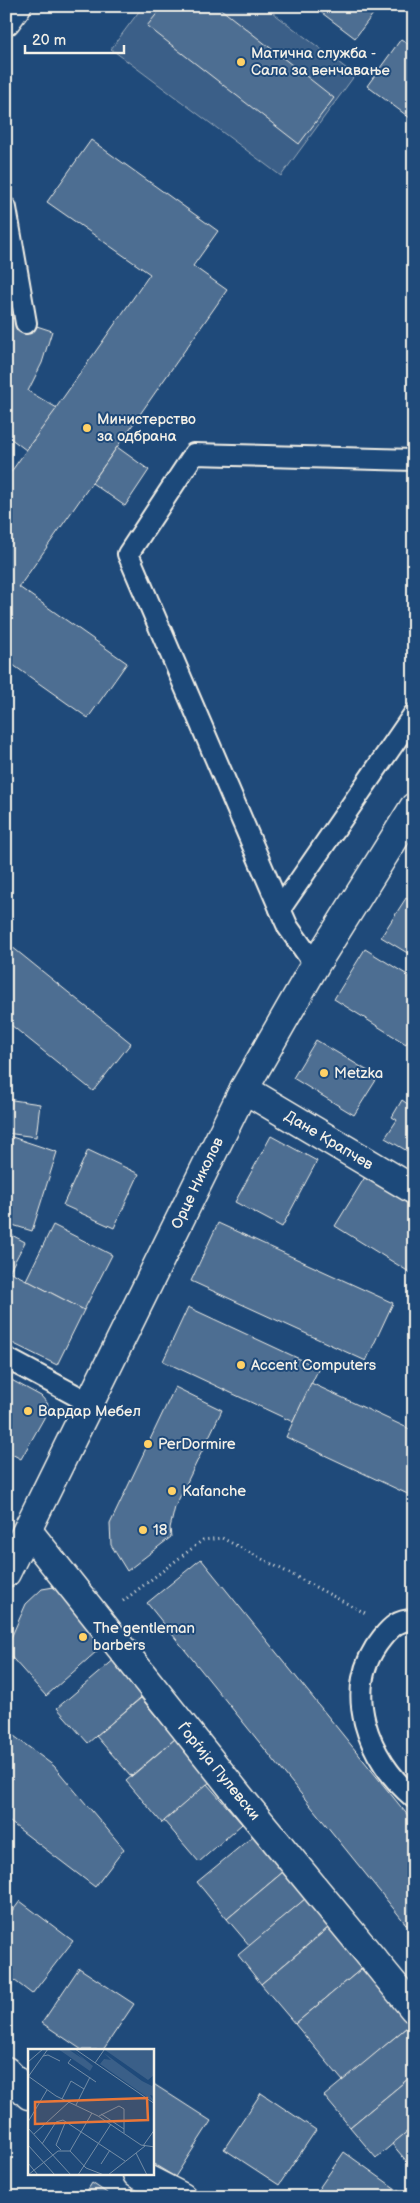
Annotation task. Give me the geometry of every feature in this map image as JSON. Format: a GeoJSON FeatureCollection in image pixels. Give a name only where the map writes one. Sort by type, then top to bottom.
{"type":"FeatureCollection","features":[{"type":"Feature","properties":{"kind":"street"},"geometry":{"type":"LineString","coordinates":[[6,21],[17,6]]}},
{"type":"Feature","properties":{"kind":"street","name":"Орце Николов"},"geometry":{"type":"LineString","coordinates":[[6,1573],[244,1089],[314,965],[414,807]]}},
{"type":"Feature","properties":{"kind":"street","name":"Дане Крапчев"},"geometry":{"type":"LineString","coordinates":[[244,1089],[414,1190]]}},
{"type":"Feature","properties":{"kind":"street","name":"Ѓорѓиja Пулевски"},"geometry":{"type":"LineString","coordinates":[[28,1531],[248,1808],[414,2009]]}},
{"type":"Feature","properties":{"kind":"street"},"geometry":{"type":"LineString","coordinates":[[6,2070],[28,2094]]}},
{"type":"Feature","properties":{"kind":"street"},"geometry":{"type":"LineString","coordinates":[[141,2176],[182,2197]]}},
{"type":"Feature","properties":{"kind":"lane"},"geometry":{"type":"LineString","coordinates":[[6,208],[26,323]]}},
{"type":"Feature","properties":{"kind":"lane"},"geometry":{"type":"LineString","coordinates":[[314,965],[288,927],[128,554],[194,454],[414,460]]}},
{"type":"Feature","properties":{"kind":"lane"},"geometry":{"type":"LineString","coordinates":[[280,909],[414,714]]}},
{"type":"Feature","properties":{"kind":"lane"},"geometry":{"type":"LineString","coordinates":[[6,1358],[90,1402]]}},
{"type":"Feature","properties":{"kind":"lane"},"geometry":{"type":"LineString","coordinates":[[414,1620],[406,1619],[391,1627],[376,1645],[365,1669],[361,1692],[362,1714],[368,1735],[379,1757],[393,1777],[414,1798]]}},
{"type":"Feature","properties":{"kind":"path"},"geometry":{"type":"LineString","coordinates":[[98,1620],[203,1540],[222,1538],[391,1627]]}},
{"type":"Feature","properties":{"kind":"shaded area"},"geometry":{"type":"Polygon","coordinates":[[[143,6],[264,6],[355,75],[281,176],[111,49],[143,6]]]}},
{"type":"Feature","properties":{"kind":"building","name":"Матична служба - Сала за венчавање"},"geometry":{"type":"Polygon","coordinates":[[[163,6],[217,6],[334,98],[299,144],[147,26],[163,6]]]}},
{"type":"Feature","properties":{"kind":"building"},"geometry":{"type":"Polygon","coordinates":[[[321,6],[379,6],[355,38],[318,10],[321,6]]]}},
{"type":"Feature","properties":{"kind":"building"},"geometry":{"type":"Polygon","coordinates":[[[401,39],[414,48],[414,121],[367,86],[401,39]]]}},
{"type":"Feature","properties":{"kind":"building","name":"Министерство за одбрана"},"geometry":{"type":"Polygon","coordinates":[[[91,140],[218,231],[193,266],[227,290],[19,587],[127,663],[88,718],[6,660],[6,479],[150,274],[47,202],[91,140]]]}},
{"type":"Feature","properties":{"kind":"building"},"geometry":{"type":"Polygon","coordinates":[[[6,316],[52,331],[42,363],[28,391],[57,408],[26,450],[6,435],[6,316]]]}},
{"type":"Feature","properties":{"kind":"building"},"geometry":{"type":"Polygon","coordinates":[[[117,447],[149,470],[125,506],[92,483],[117,447]]]}},
{"type":"Feature","properties":{"kind":"building"},"geometry":{"type":"Polygon","coordinates":[[[406,898],[414,903],[414,957],[381,937],[406,898]]]}},
{"type":"Feature","properties":{"kind":"building"},"geometry":{"type":"Polygon","coordinates":[[[6,942],[131,1043],[93,1091],[6,1021],[6,942]]]}},
{"type":"Feature","properties":{"kind":"building"},"geometry":{"type":"Polygon","coordinates":[[[365,949],[414,979],[414,1032],[406,1044],[334,999],[365,949]]]}},
{"type":"Feature","properties":{"kind":"building"},"geometry":{"type":"Polygon","coordinates":[[[316,1040],[378,1077],[354,1115],[293,1078],[316,1040]]]}},
{"type":"Feature","properties":{"kind":"building"},"geometry":{"type":"Polygon","coordinates":[[[414,1096],[414,1155],[385,1138],[397,1120],[392,1117],[402,1100],[409,1105],[414,1096]]]}},
{"type":"Feature","properties":{"kind":"building"},"geometry":{"type":"Polygon","coordinates":[[[6,1099],[40,1104],[36,1137],[6,1133],[6,1099]]]}},
{"type":"Feature","properties":{"kind":"building"},"geometry":{"type":"Polygon","coordinates":[[[6,1135],[57,1152],[32,1231],[6,1223],[6,1135]]]}},
{"type":"Feature","properties":{"kind":"building"},"geometry":{"type":"Polygon","coordinates":[[[271,1136],[317,1161],[282,1227],[235,1202],[271,1136]]]}},
{"type":"Feature","properties":{"kind":"building"},"geometry":{"type":"Polygon","coordinates":[[[88,1150],[139,1174],[114,1228],[63,1205],[88,1150]]]}},
{"type":"Feature","properties":{"kind":"building"},"geometry":{"type":"Polygon","coordinates":[[[365,1177],[414,1207],[414,1275],[335,1226],[365,1177]]]}},
{"type":"Feature","properties":{"kind":"building"},"geometry":{"type":"Polygon","coordinates":[[[218,1223],[393,1303],[366,1361],[191,1281],[218,1223]]]}},
{"type":"Feature","properties":{"kind":"building"},"geometry":{"type":"Polygon","coordinates":[[[53,1225],[112,1255],[84,1310],[26,1280],[53,1225]]]}},
{"type":"Feature","properties":{"kind":"building"},"geometry":{"type":"Polygon","coordinates":[[[6,1232],[25,1242],[6,1278],[6,1232]]]}},
{"type":"Feature","properties":{"kind":"building"},"geometry":{"type":"Polygon","coordinates":[[[9,1271],[84,1310],[57,1365],[6,1340],[6,1278],[9,1271]]]}},
{"type":"Feature","properties":{"kind":"building","name":"Accent Computers"},"geometry":{"type":"Polygon","coordinates":[[[188,1307],[319,1368],[293,1422],[163,1361],[188,1307]]]}},
{"type":"Feature","properties":{"kind":"building"},"geometry":{"type":"Polygon","coordinates":[[[6,1377],[41,1396],[48,1404],[44,1418],[21,1459],[6,1451],[6,1377]]]}},
{"type":"Feature","properties":{"kind":"building"},"geometry":{"type":"Polygon","coordinates":[[[311,1383],[414,1431],[414,1497],[286,1437],[311,1383]]]}},
{"type":"Feature","properties":{"kind":"building"},"geometry":{"type":"Polygon","coordinates":[[[175,1387],[222,1410],[175,1507],[170,1528],[171,1537],[127,1571],[111,1545],[110,1524],[175,1387]]]}},
{"type":"Feature","properties":{"kind":"building"},"geometry":{"type":"Polygon","coordinates":[[[201,1559],[414,1823],[414,1934],[147,1603],[201,1559]]]}},
{"type":"Feature","properties":{"kind":"building"},"geometry":{"type":"Polygon","coordinates":[[[54,1587],[105,1644],[46,1696],[6,1649],[26,1604],[42,1589],[54,1587]]]}},
{"type":"Feature","properties":{"kind":"building"},"geometry":{"type":"Polygon","coordinates":[[[116,1658],[146,1693],[88,1743],[57,1708],[116,1658]]]}},
{"type":"Feature","properties":{"kind":"building"},"geometry":{"type":"Polygon","coordinates":[[[141,1698],[175,1739],[131,1776],[96,1736],[141,1698]]]}},
{"type":"Feature","properties":{"kind":"building"},"geometry":{"type":"Polygon","coordinates":[[[6,1730],[54,1766],[124,1849],[95,1887],[6,1819],[6,1730]]]}},
{"type":"Feature","properties":{"kind":"building"},"geometry":{"type":"Polygon","coordinates":[[[175,1739],[211,1781],[162,1823],[126,1781],[175,1739]]]}},
{"type":"Feature","properties":{"kind":"building"},"geometry":{"type":"Polygon","coordinates":[[[207,1784],[242,1824],[199,1862],[164,1821],[207,1784]]]}},
{"type":"Feature","properties":{"kind":"building"},"geometry":{"type":"Polygon","coordinates":[[[253,1836],[283,1872],[227,1919],[197,1882],[253,1836]]]}},
{"type":"Feature","properties":{"kind":"building"},"geometry":{"type":"Polygon","coordinates":[[[283,1872],[305,1899],[250,1946],[227,1919],[283,1872]]]}},
{"type":"Feature","properties":{"kind":"building"},"geometry":{"type":"Polygon","coordinates":[[[305,1899],[329,1927],[261,1984],[238,1955],[305,1899]]]}},
{"type":"Feature","properties":{"kind":"building"},"geometry":{"type":"Polygon","coordinates":[[[20,1901],[73,1941],[32,1994],[6,1974],[6,1920],[20,1901]]]}},
{"type":"Feature","properties":{"kind":"building"},"geometry":{"type":"Polygon","coordinates":[[[333,1924],[366,1965],[295,2024],[261,1984],[333,1924]]]}},
{"type":"Feature","properties":{"kind":"building"},"geometry":{"type":"Polygon","coordinates":[[[366,1965],[413,2022],[343,2081],[295,2024],[366,1965]]]}},
{"type":"Feature","properties":{"kind":"building"},"geometry":{"type":"Polygon","coordinates":[[[79,1968],[134,2004],[104,2049],[81,2049],[42,2023],[79,1968]]]}},
{"type":"Feature","properties":{"kind":"building"},"geometry":{"type":"Polygon","coordinates":[[[406,2028],[414,2038],[414,2074],[350,2127],[324,2096],[406,2028]]]}},
{"type":"Feature","properties":{"kind":"building"},"geometry":{"type":"Polygon","coordinates":[[[414,2074],[414,2126],[376,2158],[350,2127],[414,2074]]]}},
{"type":"Feature","properties":{"kind":"building"},"geometry":{"type":"Polygon","coordinates":[[[154,2084],[211,2121],[175,2177],[154,2164],[154,2084]]]}},
{"type":"Feature","properties":{"kind":"building"},"geometry":{"type":"Polygon","coordinates":[[[261,2093],[316,2130],[279,2185],[224,2149],[261,2093]]]}},
{"type":"Feature","properties":{"kind":"building"},"geometry":{"type":"Polygon","coordinates":[[[414,2126],[414,2170],[392,2144],[414,2126]]]}},
{"type":"Feature","properties":{"kind":"building"},"geometry":{"type":"Polygon","coordinates":[[[344,2152],[403,2194],[402,2197],[313,2197],[344,2152]]]}},
{"type":"Feature","properties":{"kind":"building"},"geometry":{"type":"Polygon","coordinates":[[[92,2183],[113,2197],[83,2197],[92,2183]]]}},
{"type":"Feature","properties":{"kind":"place","name":"Матична служба - Сала за венчавање"},"geometry":{"type":"Point","coordinates":[241,62]}},
{"type":"Feature","properties":{"kind":"place","name":"Министерство за одбрана"},"geometry":{"type":"Point","coordinates":[87,428]}},
{"type":"Feature","properties":{"kind":"place","name":"Metzka"},"geometry":{"type":"Point","coordinates":[324,1073]}},
{"type":"Feature","properties":{"kind":"place","name":"Accent Computers"},"geometry":{"type":"Point","coordinates":[241,1365]}},
{"type":"Feature","properties":{"kind":"place","name":"Вардар Мебел"},"geometry":{"type":"Point","coordinates":[28,1411]}},
{"type":"Feature","properties":{"kind":"place","name":"PerDormire"},"geometry":{"type":"Point","coordinates":[148,1444]}},
{"type":"Feature","properties":{"kind":"place","name":"Kafanche"},"geometry":{"type":"Point","coordinates":[172,1491]}},
{"type":"Feature","properties":{"kind":"place","name":"18"},"geometry":{"type":"Point","coordinates":[143,1530]}},
{"type":"Feature","properties":{"kind":"place","name":"The gentleman barbers"},"geometry":{"type":"Point","coordinates":[83,1637]}}]}
